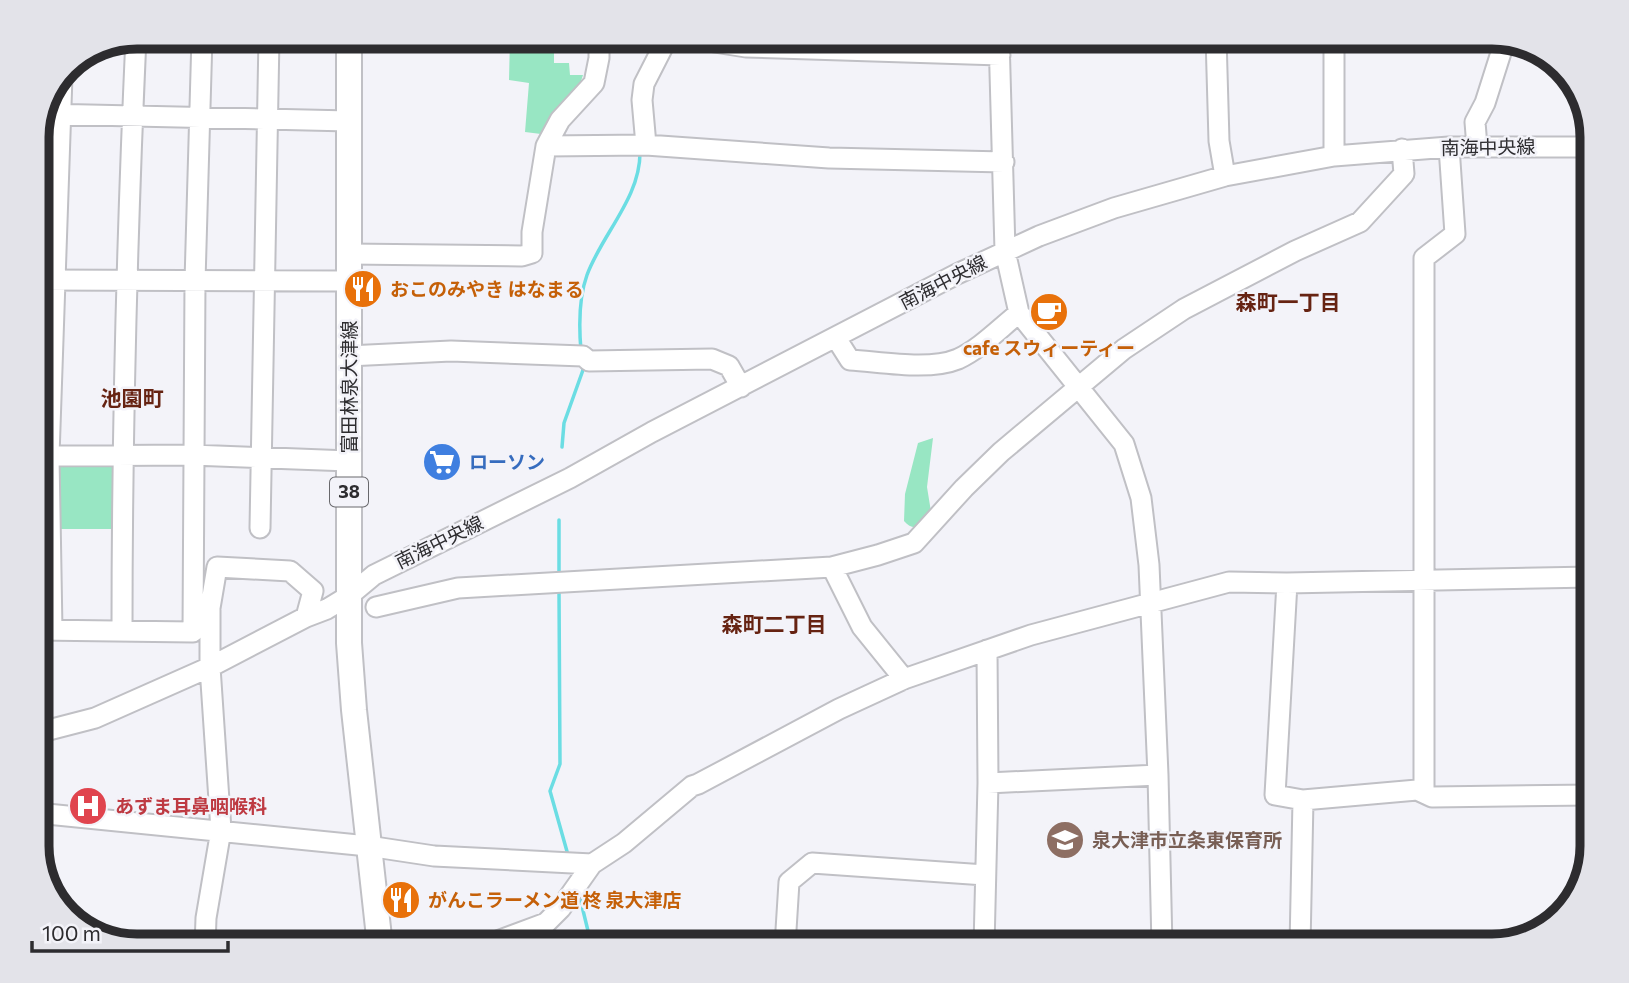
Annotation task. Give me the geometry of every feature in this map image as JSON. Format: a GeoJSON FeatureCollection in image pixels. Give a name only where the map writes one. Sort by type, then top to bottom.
{"type":"FeatureCollection","features":[{"type":"Feature","properties":{"kind":"main road","name":"富田林泉大津線"},"geometry":{"type":"LineString","coordinates":[[349,49],[349,643],[379,934]]}},
{"type":"Feature","properties":{"kind":"street"},"geometry":{"type":"LineString","coordinates":[[122,631],[126,282],[135,49]]}},
{"type":"Feature","properties":{"kind":"street"},"geometry":{"type":"LineString","coordinates":[[49,630],[193,632],[192,455],[202,49]]}},
{"type":"Feature","properties":{"kind":"street"},"geometry":{"type":"LineString","coordinates":[[260,528],[269,49]]}},
{"type":"Feature","properties":{"kind":"street"},"geometry":{"type":"LineString","coordinates":[[348,254],[522,256],[532,253],[532,232],[546,146],[560,120],[594,83],[599,49]]}},
{"type":"Feature","properties":{"kind":"street"},"geometry":{"type":"LineString","coordinates":[[642,145],[644,84],[661,49]]}},
{"type":"Feature","properties":{"kind":"street"},"geometry":{"type":"LineString","coordinates":[[999,49],[1005,251],[1019,313],[1124,443],[1140,498],[1149,565],[1162,934]]}},
{"type":"Feature","properties":{"kind":"street"},"geometry":{"type":"LineString","coordinates":[[1216,49],[1219,141],[1225,176]]}},
{"type":"Feature","properties":{"kind":"street"},"geometry":{"type":"LineString","coordinates":[[1334,49],[1334,156]]}},
{"type":"Feature","properties":{"kind":"street"},"geometry":{"type":"LineString","coordinates":[[1476,147],[1475,122],[1485,103],[1502,50]]}},
{"type":"Feature","properties":{"kind":"street"},"geometry":{"type":"LineString","coordinates":[[49,209],[53,114],[349,121]]}},
{"type":"Feature","properties":{"kind":"street"},"geometry":{"type":"LineString","coordinates":[[546,146],[642,145],[829,158],[1004,162]]}},
{"type":"Feature","properties":{"kind":"street","name":"南海中央線"},"geometry":{"type":"LineString","coordinates":[[210,667],[306,617],[327,609],[350,595],[374,575],[570,478],[652,432],[957,274],[1005,251],[1114,208],[1225,176],[1334,156],[1449,147],[1580,146]]}},
{"type":"Feature","properties":{"kind":"street"},"geometry":{"type":"LineString","coordinates":[[1424,793],[1424,258],[1455,234],[1449,147]]}},
{"type":"Feature","properties":{"kind":"street"},"geometry":{"type":"LineString","coordinates":[[376,607],[458,588],[832,566],[878,555],[914,542],[1001,452],[1124,349],[1184,309],[1295,251],[1360,222],[1404,174],[1402,149]]}},
{"type":"Feature","properties":{"kind":"street"},"geometry":{"type":"LineString","coordinates":[[49,280],[350,281]]}},
{"type":"Feature","properties":{"kind":"street"},"geometry":{"type":"LineString","coordinates":[[836,338],[850,360],[939,365],[971,351],[1019,313]]}},
{"type":"Feature","properties":{"kind":"street"},"geometry":{"type":"LineString","coordinates":[[348,355],[451,351],[580,356],[589,361],[712,359],[729,366],[740,387]]}},
{"type":"Feature","properties":{"kind":"street"},"geometry":{"type":"LineString","coordinates":[[49,456],[192,455],[349,461]]}},
{"type":"Feature","properties":{"kind":"street"},"geometry":{"type":"LineString","coordinates":[[193,566],[290,571],[313,591],[306,617]]}},
{"type":"Feature","properties":{"kind":"street"},"geometry":{"type":"LineString","coordinates":[[832,566],[862,627],[904,679]]}},
{"type":"Feature","properties":{"kind":"street"},"geometry":{"type":"LineString","coordinates":[[205,934],[222,830],[210,667],[210,608],[217,567]]}},
{"type":"Feature","properties":{"kind":"street"},"geometry":{"type":"LineString","coordinates":[[517,934],[546,923],[561,908],[576,872],[624,843],[692,786],[839,709],[904,679],[1031,635],[1229,582],[1580,577]]}},
{"type":"Feature","properties":{"kind":"street"},"geometry":{"type":"LineString","coordinates":[[1287,583],[1275,795],[1303,800],[1417,790],[1432,797],[1580,795]]}},
{"type":"Feature","properties":{"kind":"street"},"geometry":{"type":"LineString","coordinates":[[984,934],[988,783],[987,650]]}},
{"type":"Feature","properties":{"kind":"street"},"geometry":{"type":"LineString","coordinates":[[49,730],[95,718],[210,667]]}},
{"type":"Feature","properties":{"kind":"street"},"geometry":{"type":"LineString","coordinates":[[988,783],[1158,775]]}},
{"type":"Feature","properties":{"kind":"street"},"geometry":{"type":"LineString","coordinates":[[1300,934],[1303,800]]}},
{"type":"Feature","properties":{"kind":"street"},"geometry":{"type":"LineString","coordinates":[[49,814],[368,846],[576,872]]}},
{"type":"Feature","properties":{"kind":"street"},"geometry":{"type":"LineString","coordinates":[[786,934],[789,882],[812,863],[985,875]]}},
{"type":"Feature","properties":{"kind":"green space"},"geometry":{"type":"Polygon","coordinates":[[[510,49],[554,49],[554,63],[569,63],[570,75],[583,75],[580,84],[541,134],[525,132],[529,83],[509,80],[510,49]]]}},
{"type":"Feature","properties":{"kind":"green space"},"geometry":{"type":"Polygon","coordinates":[[[933,438],[927,487],[932,518],[918,527],[911,527],[904,521],[905,494],[918,443],[933,438]]]}},
{"type":"Feature","properties":{"kind":"green space"},"geometry":{"type":"Polygon","coordinates":[[[58,461],[115,465],[116,529],[57,529],[58,461]]]}},
{"type":"Feature","properties":{"kind":"waterway"},"geometry":{"type":"LineString","coordinates":[[581,351],[580,313],[584,284],[594,260],[628,200],[639,168],[640,151]]}},
{"type":"Feature","properties":{"kind":"waterway"},"geometry":{"type":"LineString","coordinates":[[562,447],[564,423],[583,370],[582,365]]}},
{"type":"Feature","properties":{"kind":"waterway"},"geometry":{"type":"LineString","coordinates":[[559,520],[559,576]]}},
{"type":"Feature","properties":{"kind":"waterway"},"geometry":{"type":"LineString","coordinates":[[559,591],[560,764],[550,791],[568,855]]}},
{"type":"Feature","properties":{"kind":"waterway"},"geometry":{"type":"LineString","coordinates":[[579,894],[589,934]]}},
{"type":"Feature","properties":{"kind":"place","name":"おこのみやき はなまる"},"geometry":{"type":"Point","coordinates":[363,289]}},
{"type":"Feature","properties":{"kind":"place","name":"cafe スウィーティー"},"geometry":{"type":"Point","coordinates":[1049,312]}},
{"type":"Feature","properties":{"kind":"place","name":"ローソン"},"geometry":{"type":"Point","coordinates":[442,462]}},
{"type":"Feature","properties":{"kind":"place","name":"あずま耳鼻咽喉科"},"geometry":{"type":"Point","coordinates":[88,806]}},
{"type":"Feature","properties":{"kind":"place","name":"泉大津市立条東保育所"},"geometry":{"type":"Point","coordinates":[1065,840]}},
{"type":"Feature","properties":{"kind":"place","name":"がんこラーメン道 柊 泉大津店"},"geometry":{"type":"Point","coordinates":[401,900]}},
{"type":"Feature","properties":{"kind":"district","name":"森町一丁目"},"geometry":{"type":"Point","coordinates":[1288,303]}},
{"type":"Feature","properties":{"kind":"district","name":"池園町"},"geometry":{"type":"Point","coordinates":[132,399]}},
{"type":"Feature","properties":{"kind":"district","name":"森町二丁目"},"geometry":{"type":"Point","coordinates":[774,625]}}]}
